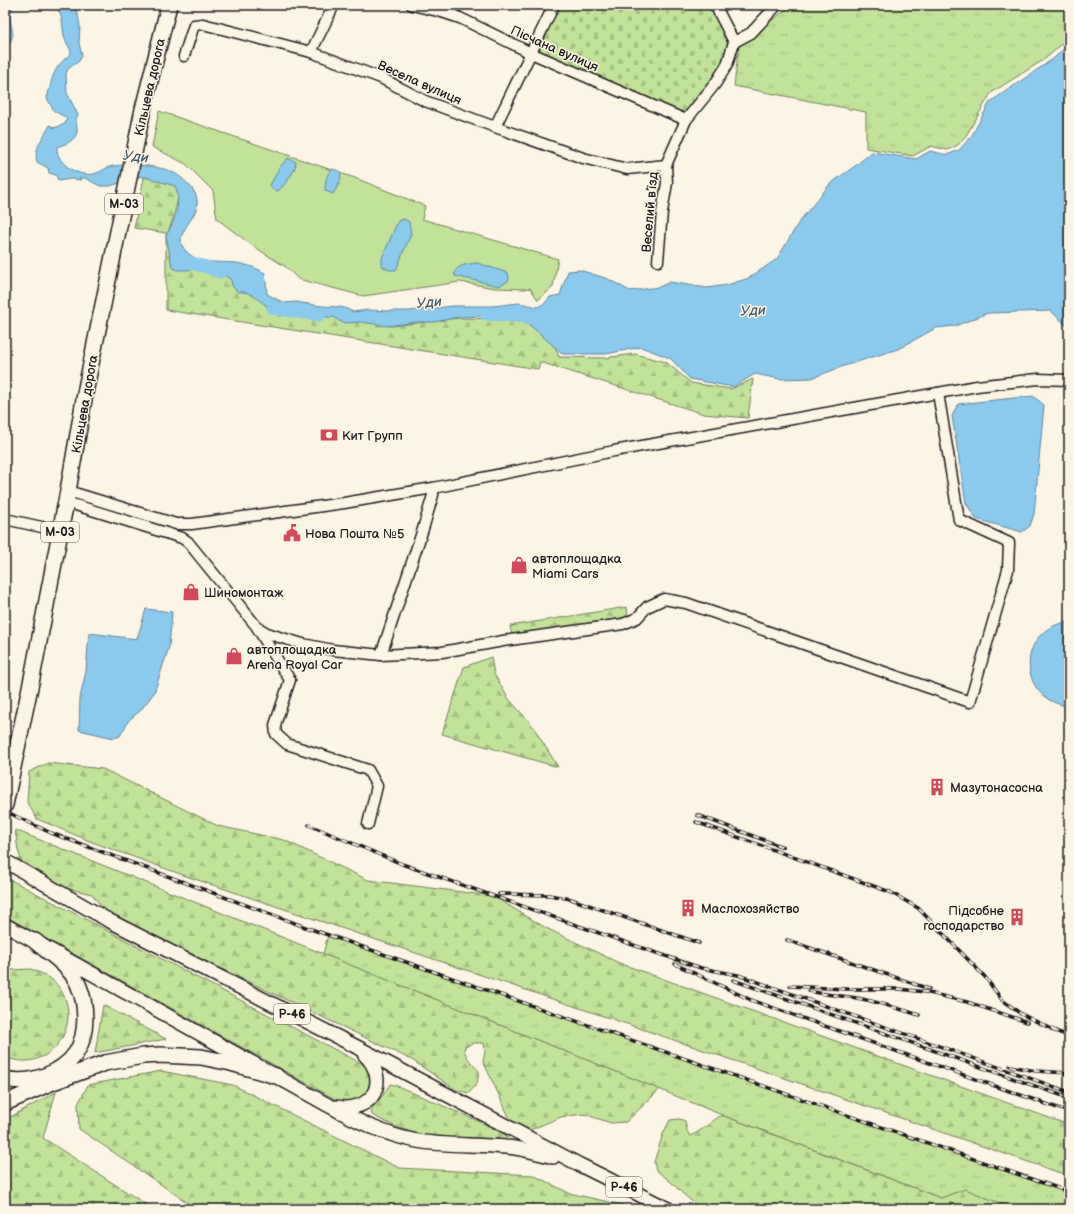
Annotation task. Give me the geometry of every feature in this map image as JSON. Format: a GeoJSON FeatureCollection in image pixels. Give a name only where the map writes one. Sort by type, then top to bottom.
{"type":"FeatureCollection","features":[{"type":"Feature","properties":{"kind":"highway","name":"Кільцева дорога"},"geometry":{"type":"LineString","coordinates":[[5,805],[15,763],[67,496],[86,388],[144,109],[168,5]]}},
{"type":"Feature","properties":{"kind":"highway"},"geometry":{"type":"LineString","coordinates":[[5,1079],[14,1081],[31,1080],[54,1072],[75,1054],[79,1048],[83,1034],[84,1008],[82,993],[78,984],[66,967],[35,941]]}},
{"type":"Feature","properties":{"kind":"highway"},"geometry":{"type":"LineString","coordinates":[[5,1103],[53,1082],[106,1063],[143,1056],[160,1055],[201,1057],[231,1062],[276,1076]]}},
{"type":"Feature","properties":{"kind":"main road","name":"Р-46"},"geometry":{"type":"LineString","coordinates":[[5,861],[108,920],[353,1045],[580,1165],[668,1209]]}},
{"type":"Feature","properties":{"kind":"main road","name":"Р-46"},"geometry":{"type":"LineString","coordinates":[[5,925],[326,1104],[376,1129],[406,1138],[440,1144],[516,1148],[580,1165]]}},
{"type":"Feature","properties":{"kind":"main road"},"geometry":{"type":"LineString","coordinates":[[326,1104],[344,1108],[358,1107],[366,1103],[375,1091],[377,1077],[373,1064],[353,1045]]}},
{"type":"Feature","properties":{"kind":"street"},"geometry":{"type":"LineString","coordinates":[[311,52],[334,5]]}},
{"type":"Feature","properties":{"kind":"street","name":"Пісчана вулиця"},"geometry":{"type":"LineString","coordinates":[[412,5],[460,18],[532,53],[686,120]]}},
{"type":"Feature","properties":{"kind":"street"},"geometry":{"type":"LineString","coordinates":[[442,12],[459,5]]}},
{"type":"Feature","properties":{"kind":"street"},"geometry":{"type":"LineString","coordinates":[[495,127],[554,5]]}},
{"type":"Feature","properties":{"kind":"street"},"geometry":{"type":"LineString","coordinates":[[666,165],[686,120],[715,84],[727,65],[734,42],[715,5]]}},
{"type":"Feature","properties":{"kind":"street"},"geometry":{"type":"LineString","coordinates":[[734,42],[751,33],[776,5]]}},
{"type":"Feature","properties":{"kind":"street","name":"Весела вулиця"},"geometry":{"type":"LineString","coordinates":[[184,56],[194,25],[203,24],[311,52],[380,78],[424,100],[584,158],[627,169],[666,165]]}},
{"type":"Feature","properties":{"kind":"street","name":"Веселий в’їзд"},"geometry":{"type":"LineString","coordinates":[[658,261],[662,212],[667,183],[666,165]]}},
{"type":"Feature","properties":{"kind":"street"},"geometry":{"type":"LineString","coordinates":[[67,496],[176,524],[192,524],[344,503],[433,488],[599,454],[977,386],[1038,379],[1069,380]]}},
{"type":"Feature","properties":{"kind":"street"},"geometry":{"type":"LineString","coordinates":[[257,627],[267,633],[279,637],[333,650],[381,655],[442,652],[504,641],[623,624],[636,618],[647,607],[664,599],[686,603],[970,702],[1008,570],[1009,543],[958,520],[938,393]]}},
{"type":"Feature","properties":{"kind":"street"},"geometry":{"type":"LineString","coordinates":[[381,655],[423,529],[433,495],[433,488]]}},
{"type":"Feature","properties":{"kind":"street"},"geometry":{"type":"LineString","coordinates":[[67,496],[169,533],[188,542],[257,627],[290,680],[275,726],[276,734],[287,744],[368,770],[377,786],[368,824]]}},
{"type":"Feature","properties":{"kind":"street"},"geometry":{"type":"LineString","coordinates":[[5,519],[60,531]]}},
{"type":"Feature","properties":{"kind":"street"},"geometry":{"type":"LineString","coordinates":[[188,542],[192,524]]}},
{"type":"Feature","properties":{"kind":"green space"},"geometry":{"type":"Polygon","coordinates":[[[557,5],[712,5],[730,43],[712,82],[684,116],[541,52],[539,46],[557,5]]]}},
{"type":"Feature","properties":{"kind":"green space"},"geometry":{"type":"Polygon","coordinates":[[[792,5],[1069,5],[1069,38],[1045,59],[991,93],[967,134],[958,145],[947,150],[931,146],[913,156],[866,148],[866,112],[734,86],[739,45],[792,5]]]}},
{"type":"Feature","properties":{"kind":"green space"},"geometry":{"type":"Polygon","coordinates":[[[159,111],[355,178],[425,206],[422,219],[558,259],[553,287],[538,300],[530,288],[495,288],[460,282],[363,296],[298,279],[286,267],[253,246],[217,219],[213,191],[186,164],[152,147],[159,111]]]}},
{"type":"Feature","properties":{"kind":"green space"},"geometry":{"type":"Polygon","coordinates":[[[144,177],[176,184],[180,190],[173,219],[168,232],[172,264],[191,270],[200,264],[230,278],[236,289],[249,292],[275,308],[392,326],[459,318],[504,319],[547,325],[559,357],[604,358],[635,354],[666,362],[691,383],[731,389],[753,379],[748,418],[704,414],[540,362],[538,369],[166,310],[166,233],[134,228],[144,177]]]}},
{"type":"Feature","properties":{"kind":"green space"},"geometry":{"type":"Polygon","coordinates":[[[627,607],[628,617],[512,635],[510,626],[627,607]]]}},
{"type":"Feature","properties":{"kind":"green space"},"geometry":{"type":"Polygon","coordinates":[[[491,657],[494,674],[508,698],[532,725],[558,767],[442,734],[464,667],[491,657]]]}},
{"type":"Feature","properties":{"kind":"green space"},"geometry":{"type":"Polygon","coordinates":[[[48,763],[103,769],[218,826],[284,840],[368,880],[493,896],[546,928],[619,963],[1069,1125],[1069,1176],[642,1029],[183,875],[92,842],[37,819],[27,802],[29,772],[48,763]]]}},
{"type":"Feature","properties":{"kind":"green space"},"geometry":{"type":"Polygon","coordinates":[[[15,830],[660,1089],[626,1122],[611,1123],[584,1114],[561,1117],[530,1130],[511,1121],[483,1061],[485,1052],[484,1043],[472,1043],[464,1048],[468,1058],[479,1071],[477,1084],[469,1093],[456,1090],[412,1060],[107,914],[92,894],[57,886],[23,866],[18,850],[15,830]]]}},
{"type":"Feature","properties":{"kind":"green space"},"geometry":{"type":"Polygon","coordinates":[[[5,877],[362,1064],[368,1070],[371,1079],[366,1100],[344,1104],[5,916],[5,877]]]}},
{"type":"Feature","properties":{"kind":"green space"},"geometry":{"type":"Polygon","coordinates":[[[328,935],[1069,1192],[1069,1209],[1014,1209],[965,1189],[941,1198],[722,1115],[323,954],[328,935]]]}},
{"type":"Feature","properties":{"kind":"green space"},"geometry":{"type":"Polygon","coordinates":[[[31,969],[50,978],[62,992],[68,1008],[67,1024],[62,1038],[52,1050],[39,1058],[23,1061],[5,1057],[5,973],[10,970],[31,969]]]}},
{"type":"Feature","properties":{"kind":"green space"},"geometry":{"type":"Polygon","coordinates":[[[103,1005],[166,1039],[95,1053],[103,1005]]]}},
{"type":"Feature","properties":{"kind":"green space"},"geometry":{"type":"Polygon","coordinates":[[[161,1071],[233,1085],[399,1168],[533,1175],[569,1193],[622,1205],[631,1209],[197,1209],[79,1129],[78,1104],[88,1085],[161,1071]]]}},
{"type":"Feature","properties":{"kind":"green space"},"geometry":{"type":"Polygon","coordinates":[[[390,1084],[485,1124],[509,1137],[496,1139],[439,1141],[396,1127],[372,1115],[371,1110],[390,1084]]]}},
{"type":"Feature","properties":{"kind":"green space"},"geometry":{"type":"Polygon","coordinates":[[[56,1092],[43,1138],[153,1209],[5,1209],[5,1120],[56,1092]]]}},
{"type":"Feature","properties":{"kind":"green space"},"geometry":{"type":"Polygon","coordinates":[[[722,1115],[941,1198],[965,1188],[1016,1209],[706,1209],[695,1204],[656,1170],[654,1162],[663,1134],[670,1120],[680,1119],[685,1121],[687,1131],[690,1136],[722,1115]]]}},
{"type":"Feature","properties":{"kind":"water"},"geometry":{"type":"Polygon","coordinates":[[[5,5],[13,5],[10,17],[13,36],[5,47],[5,5]]]}},
{"type":"Feature","properties":{"kind":"water"},"geometry":{"type":"Polygon","coordinates":[[[54,5],[74,5],[80,26],[79,43],[82,56],[79,61],[68,69],[66,74],[67,93],[78,115],[76,118],[77,131],[76,135],[71,141],[57,147],[58,154],[65,165],[84,174],[97,173],[106,168],[125,165],[152,167],[164,169],[174,173],[187,183],[195,193],[197,203],[195,211],[182,235],[181,242],[185,250],[191,255],[204,261],[242,264],[260,270],[265,273],[267,294],[284,303],[296,302],[339,307],[353,312],[368,310],[409,311],[453,306],[493,306],[519,303],[538,307],[545,303],[550,297],[560,295],[568,271],[580,270],[608,279],[630,291],[659,287],[670,282],[707,288],[727,285],[749,278],[777,259],[799,222],[830,184],[872,152],[916,159],[930,151],[947,155],[959,150],[971,137],[990,102],[1053,59],[1069,44],[1069,328],[1051,311],[988,313],[955,326],[936,328],[898,349],[812,378],[780,379],[755,374],[733,387],[690,379],[670,358],[641,347],[606,354],[563,354],[525,321],[510,315],[459,317],[434,322],[416,322],[388,326],[361,322],[345,323],[334,317],[276,310],[249,293],[238,292],[232,286],[231,280],[226,276],[198,264],[192,266],[188,270],[177,270],[172,267],[166,235],[175,218],[178,204],[175,186],[142,176],[110,186],[100,186],[85,178],[79,178],[81,180],[71,179],[58,181],[56,175],[49,173],[48,168],[37,162],[36,152],[50,125],[54,128],[65,124],[67,118],[54,111],[47,98],[54,73],[60,64],[71,54],[65,39],[60,13],[54,5]]]}},
{"type":"Feature","properties":{"kind":"water"},"geometry":{"type":"Polygon","coordinates":[[[288,158],[296,162],[294,170],[284,185],[278,191],[275,190],[270,185],[280,167],[288,158]]]}},
{"type":"Feature","properties":{"kind":"water"},"geometry":{"type":"Polygon","coordinates":[[[332,169],[340,171],[341,174],[339,183],[333,194],[325,191],[327,176],[332,169]]]}},
{"type":"Feature","properties":{"kind":"water"},"geometry":{"type":"Polygon","coordinates":[[[402,219],[409,222],[411,234],[396,270],[389,270],[382,266],[382,258],[398,221],[402,219]]]}},
{"type":"Feature","properties":{"kind":"water"},"geometry":{"type":"Polygon","coordinates":[[[477,263],[508,273],[508,281],[499,286],[455,276],[456,269],[459,267],[477,263]]]}},
{"type":"Feature","properties":{"kind":"water"},"geometry":{"type":"Polygon","coordinates":[[[1033,396],[1044,405],[1034,514],[1030,526],[1022,532],[976,519],[966,503],[952,416],[958,404],[1033,396]]]}},
{"type":"Feature","properties":{"kind":"water"},"geometry":{"type":"Polygon","coordinates":[[[146,609],[172,612],[169,647],[154,693],[140,711],[129,720],[120,736],[114,738],[79,730],[80,698],[86,671],[89,633],[137,639],[146,609]]]}},
{"type":"Feature","properties":{"kind":"water"},"geometry":{"type":"Polygon","coordinates":[[[1069,622],[1069,706],[1052,701],[1039,691],[1032,679],[1029,664],[1032,649],[1039,637],[1052,627],[1069,622]]]}},
{"type":"Feature","properties":{"kind":"waterway","name":"Уди"},"geometry":{"type":"LineString","coordinates":[[180,260],[220,272]]}},
{"type":"Feature","properties":{"kind":"waterway","name":"Уди"},"geometry":{"type":"LineString","coordinates":[[273,308],[319,315]]}},
{"type":"Feature","properties":{"kind":"waterway","name":"Уди"},"geometry":{"type":"LineString","coordinates":[[486,314],[530,317]]}},
{"type":"Feature","properties":{"kind":"railway"},"geometry":{"type":"LineString","coordinates":[[5,811],[51,833],[308,928],[1069,1192]]}},
{"type":"Feature","properties":{"kind":"railway"},"geometry":{"type":"LineString","coordinates":[[697,815],[783,847]]}},
{"type":"Feature","properties":{"kind":"railway"},"geometry":{"type":"LineString","coordinates":[[696,822],[890,892],[918,908],[985,977],[1002,1000],[1021,1014],[1056,1031]]}},
{"type":"Feature","properties":{"kind":"railway"},"geometry":{"type":"LineString","coordinates":[[309,825],[402,864],[701,968],[738,975],[1069,1092]]}},
{"type":"Feature","properties":{"kind":"railway"},"geometry":{"type":"LineString","coordinates":[[499,894],[549,895],[571,899],[699,943]]}},
{"type":"Feature","properties":{"kind":"railway"},"geometry":{"type":"LineString","coordinates":[[787,940],[929,989]]}},
{"type":"Feature","properties":{"kind":"railway"},"geometry":{"type":"LineString","coordinates":[[675,964],[751,1000],[1069,1112]]}},
{"type":"Feature","properties":{"kind":"railway"},"geometry":{"type":"LineString","coordinates":[[733,980],[1069,1098]]}},
{"type":"Feature","properties":{"kind":"railway"},"geometry":{"type":"LineString","coordinates":[[790,986],[846,989],[899,989],[925,992],[967,1002],[1027,1022]]}},
{"type":"Feature","properties":{"kind":"railway"},"geometry":{"type":"LineString","coordinates":[[809,991],[862,999],[919,1015]]}},
{"type":"Feature","properties":{"kind":"railway"},"geometry":{"type":"LineString","coordinates":[[1052,1030],[1069,1036]]}},
{"type":"Feature","properties":{"kind":"railway"},"geometry":{"type":"LineString","coordinates":[[1010,1066],[1036,1071],[1069,1073]]}},
{"type":"Feature","properties":{"kind":"place","name":"Кит Групп"},"geometry":{"type":"Point","coordinates":[329,435]}},
{"type":"Feature","properties":{"kind":"place","name":"Нова Пошта №5"},"geometry":{"type":"Point","coordinates":[292,533]}},
{"type":"Feature","properties":{"kind":"place","name":"автоплощадка Miami Cars"},"geometry":{"type":"Point","coordinates":[519,565]}},
{"type":"Feature","properties":{"kind":"place","name":"Шиномонтаж"},"geometry":{"type":"Point","coordinates":[191,592]}},
{"type":"Feature","properties":{"kind":"place","name":"автоплощадка Arena Royal Car"},"geometry":{"type":"Point","coordinates":[234,656]}},
{"type":"Feature","properties":{"kind":"place","name":"Мазутонасосна"},"geometry":{"type":"Point","coordinates":[937,787]}},
{"type":"Feature","properties":{"kind":"place","name":"Маслохозяйство"},"geometry":{"type":"Point","coordinates":[688,908]}},
{"type":"Feature","properties":{"kind":"place","name":"Підсобне господарство"},"geometry":{"type":"Point","coordinates":[1017,917]}}]}
